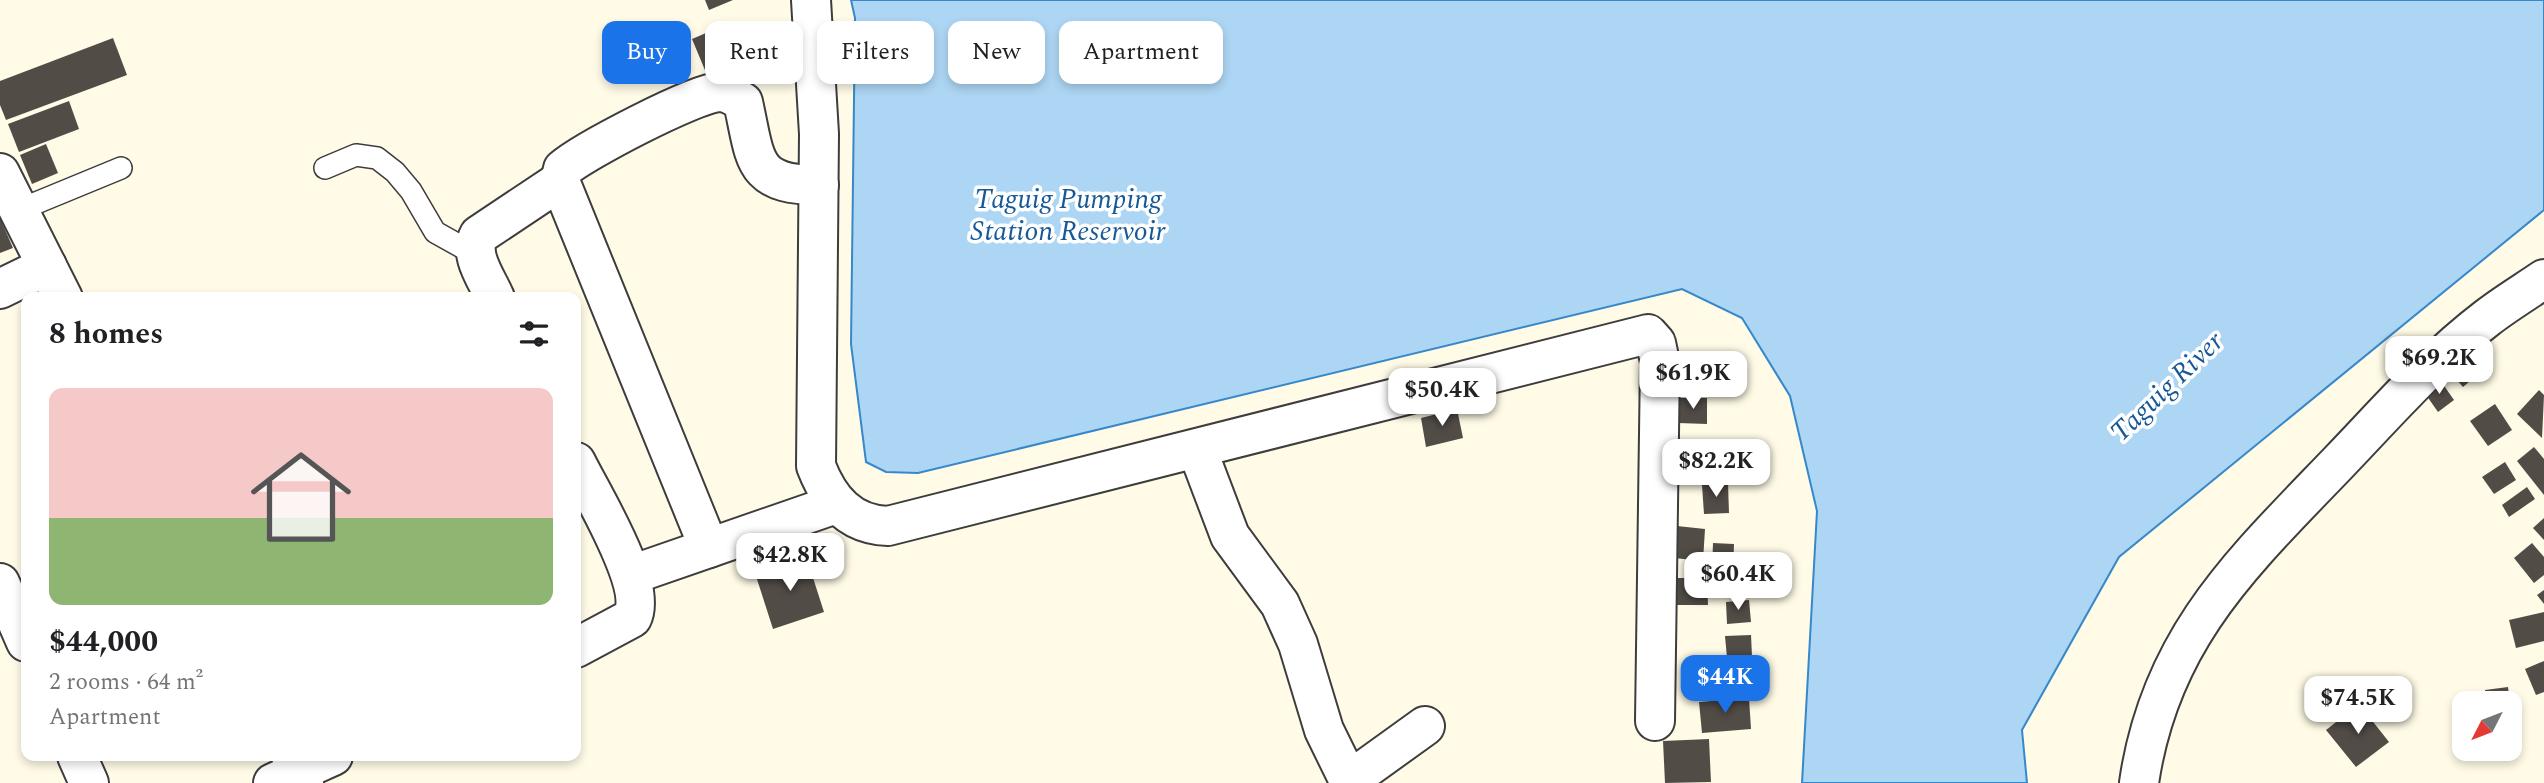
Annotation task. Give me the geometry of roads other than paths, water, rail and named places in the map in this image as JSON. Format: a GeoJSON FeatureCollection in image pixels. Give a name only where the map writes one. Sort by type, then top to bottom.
{"type":"FeatureCollection","features":[{"type":"Feature","properties":{"kind":"street"},"geometry":{"type":"LineString","coordinates":[[811,0],[819,185],[816,466],[825,489],[836,504],[870,525],[888,526],[1648,334],[1656,343],[1660,362],[1654,721]]}},
{"type":"Feature","properties":{"kind":"street"},"geometry":{"type":"LineString","coordinates":[[709,548],[560,181],[562,169],[594,148],[715,92],[728,93],[743,102],[756,159],[769,176],[790,185],[819,185]]}},
{"type":"Feature","properties":{"kind":"street"},"geometry":{"type":"LineString","coordinates":[[492,292],[475,255],[480,235],[560,181]]}},
{"type":"Feature","properties":{"kind":"street"},"geometry":{"type":"LineString","coordinates":[[0,289],[55,282],[6,187]]}},
{"type":"Feature","properties":{"kind":"street"},"geometry":{"type":"LineString","coordinates":[[2139,783],[2144,746],[2173,669],[2204,612],[2252,551],[2414,383],[2486,318],[2544,279]]}},
{"type":"Feature","properties":{"kind":"street"},"geometry":{"type":"LineString","coordinates":[[1197,449],[1230,536],[1280,604],[1298,644],[1324,730],[1350,782],[1425,726]]}},
{"type":"Feature","properties":{"kind":"street"},"geometry":{"type":"LineString","coordinates":[[581,472],[631,575],[637,603],[632,618],[581,645]]}},
{"type":"Feature","properties":{"kind":"street"},"geometry":{"type":"LineString","coordinates":[[631,575],[836,504]]}},
{"type":"Feature","properties":{"kind":"street"},"geometry":{"type":"LineString","coordinates":[[0,583],[21,631]]}},
{"type":"Feature","properties":{"kind":"street"},"geometry":{"type":"LineString","coordinates":[[79,761],[89,783]]}},
{"type":"Feature","properties":{"kind":"street"},"geometry":{"type":"LineString","coordinates":[[292,774],[322,761]]}},
{"type":"Feature","properties":{"kind":"lane"},"geometry":{"type":"LineString","coordinates":[[325,168],[356,155],[377,158],[395,172],[411,191],[435,232],[475,255]]}},
{"type":"Feature","properties":{"kind":"lane"},"geometry":{"type":"LineString","coordinates":[[6,187],[121,168]]}},
{"type":"Feature","properties":{"kind":"water","name":"Taguig Pumping Station Reservoir"},"geometry":{"type":"Polygon","coordinates":[[[851,0],[2544,0],[2544,210],[2119,557],[2022,730],[2027,783],[1802,783],[1817,511],[1790,396],[1742,318],[1682,289],[918,473],[886,472],[866,462],[851,344],[854,84],[934,84],[934,21],[855,21],[851,0]]]}},
{"type":"Feature","properties":{"kind":"water label","name":"Taguig River"},"geometry":{"type":"Point","coordinates":[2167,387]}}]}
